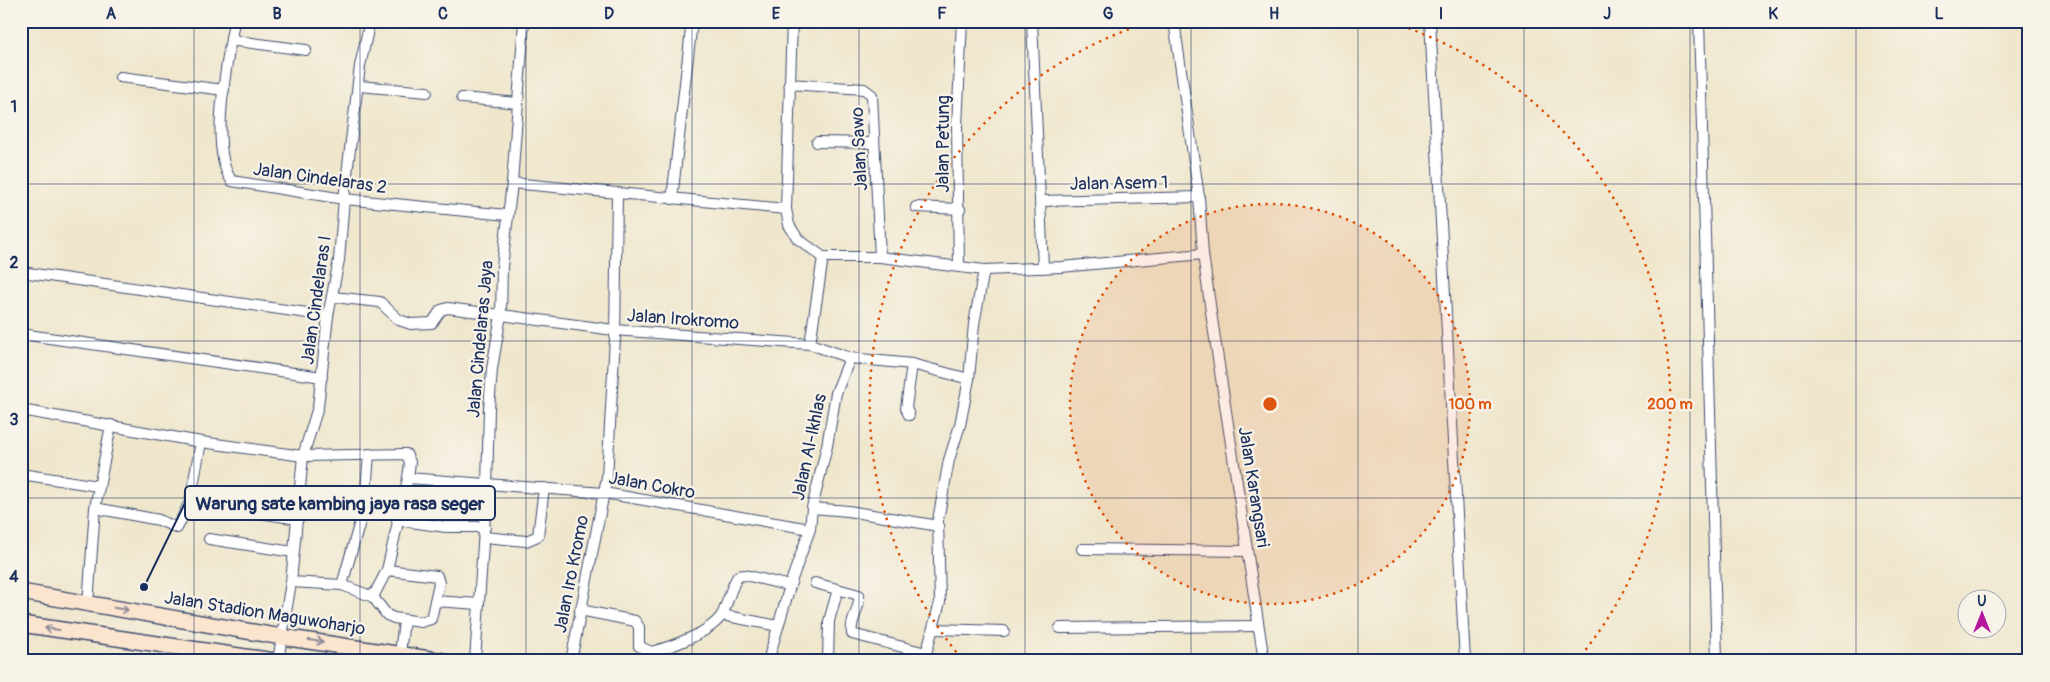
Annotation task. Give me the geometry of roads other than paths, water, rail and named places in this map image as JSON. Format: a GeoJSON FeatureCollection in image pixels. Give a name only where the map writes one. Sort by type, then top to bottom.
{"type":"FeatureCollection","features":[{"type":"Feature","properties":{"kind":"main road","name":"Jalan Stadion Maguwoharjo"},"geometry":{"type":"LineString","coordinates":[[21,592],[282,637],[400,653],[443,661]]}},
{"type":"Feature","properties":{"kind":"main road"},"geometry":{"type":"LineString","coordinates":[[21,624],[274,661]]}},
{"type":"Feature","properties":{"kind":"street","name":"Jalan Cindelaras 2"},"geometry":{"type":"LineString","coordinates":[[234,21],[224,90],[221,147],[225,168],[232,181],[344,200],[507,215]]}},
{"type":"Feature","properties":{"kind":"street","name":"Jalan Cindelaras I"},"geometry":{"type":"LineString","coordinates":[[278,661],[291,582],[303,456],[318,407],[328,316],[339,260],[344,200],[359,86],[370,21]]}},
{"type":"Feature","properties":{"kind":"street","name":"Jalan Cindelaras Jaya"},"geometry":{"type":"LineString","coordinates":[[475,661],[487,486],[488,409],[492,369],[501,315],[507,215],[512,183],[524,21]]}},
{"type":"Feature","properties":{"kind":"street"},"geometry":{"type":"LineString","coordinates":[[672,198],[692,21]]}},
{"type":"Feature","properties":{"kind":"street"},"geometry":{"type":"LineString","coordinates":[[792,21],[786,209],[789,225],[798,240],[824,257],[880,257],[984,270],[1043,268],[1203,254]]}},
{"type":"Feature","properties":{"kind":"street","name":"Jalan Petung"},"geometry":{"type":"LineString","coordinates":[[959,267],[960,209],[957,126],[962,21]]}},
{"type":"Feature","properties":{"kind":"street"},"geometry":{"type":"LineString","coordinates":[[1032,21],[1043,268]]}},
{"type":"Feature","properties":{"kind":"street","name":"Jalan Karangsari"},"geometry":{"type":"LineString","coordinates":[[1174,21],[1199,197],[1203,254],[1212,319],[1264,661]]}},
{"type":"Feature","properties":{"kind":"street"},"geometry":{"type":"LineString","coordinates":[[1430,21],[1465,661]]}},
{"type":"Feature","properties":{"kind":"street"},"geometry":{"type":"LineString","coordinates":[[1699,21],[1717,661]]}},
{"type":"Feature","properties":{"kind":"street"},"geometry":{"type":"LineString","coordinates":[[231,37],[237,41],[306,50]]}},
{"type":"Feature","properties":{"kind":"street"},"geometry":{"type":"LineString","coordinates":[[120,77],[224,90]]}},
{"type":"Feature","properties":{"kind":"street","name":"Jalan Sawo"},"geometry":{"type":"LineString","coordinates":[[789,84],[867,90],[872,95],[880,257]]}},
{"type":"Feature","properties":{"kind":"street"},"geometry":{"type":"LineString","coordinates":[[359,86],[427,92]]}},
{"type":"Feature","properties":{"kind":"street"},"geometry":{"type":"LineString","coordinates":[[462,98],[518,104]]}},
{"type":"Feature","properties":{"kind":"street"},"geometry":{"type":"LineString","coordinates":[[817,142],[874,143]]}},
{"type":"Feature","properties":{"kind":"street"},"geometry":{"type":"LineString","coordinates":[[512,183],[786,209]]}},
{"type":"Feature","properties":{"kind":"street"},"geometry":{"type":"LineString","coordinates":[[333,297],[380,302],[398,320],[411,324],[432,323],[444,308],[614,330],[617,193]]}},
{"type":"Feature","properties":{"kind":"street","name":"Jalan Asem 1"},"geometry":{"type":"LineString","coordinates":[[1041,201],[1199,197]]}},
{"type":"Feature","properties":{"kind":"street"},"geometry":{"type":"LineString","coordinates":[[916,207],[960,209]]}},
{"type":"Feature","properties":{"kind":"street"},"geometry":{"type":"LineString","coordinates":[[810,344],[824,257]]}},
{"type":"Feature","properties":{"kind":"street"},"geometry":{"type":"LineString","coordinates":[[815,584],[859,595],[858,608],[851,630],[852,634],[925,657],[940,602],[939,526],[949,460],[960,425],[970,379],[974,324],[984,270]]}},
{"type":"Feature","properties":{"kind":"street"},"geometry":{"type":"LineString","coordinates":[[21,272],[328,316]]}},
{"type":"Feature","properties":{"kind":"street","name":"Jalan Irokromo"},"geometry":{"type":"LineString","coordinates":[[604,493],[607,477],[614,330],[810,344],[850,358]]}},
{"type":"Feature","properties":{"kind":"street"},"geometry":{"type":"LineString","coordinates":[[21,334],[322,377]]}},
{"type":"Feature","properties":{"kind":"street"},"geometry":{"type":"LineString","coordinates":[[850,358],[912,364],[970,379]]}},
{"type":"Feature","properties":{"kind":"street","name":"Jalan Al-Ikhlas"},"geometry":{"type":"LineString","coordinates":[[768,661],[790,586],[810,529],[812,508],[827,446],[836,393],[850,358]]}},
{"type":"Feature","properties":{"kind":"street"},"geometry":{"type":"LineString","coordinates":[[909,416],[906,408],[912,364]]}},
{"type":"Feature","properties":{"kind":"street"},"geometry":{"type":"LineString","coordinates":[[21,410],[201,442],[303,456],[369,454],[408,456],[410,466],[408,478],[387,570],[372,597]]}},
{"type":"Feature","properties":{"kind":"street"},"geometry":{"type":"LineString","coordinates":[[88,604],[95,508],[111,425]]}},
{"type":"Feature","properties":{"kind":"street"},"geometry":{"type":"LineString","coordinates":[[95,508],[149,517],[177,528],[190,502],[201,442]]}},
{"type":"Feature","properties":{"kind":"street"},"geometry":{"type":"LineString","coordinates":[[342,585],[365,504],[369,454]]}},
{"type":"Feature","properties":{"kind":"street"},"geometry":{"type":"LineString","coordinates":[[21,474],[98,486]]}},
{"type":"Feature","properties":{"kind":"street","name":"Jalan Cokro"},"geometry":{"type":"LineString","coordinates":[[408,478],[487,486],[604,493],[810,529]]}},
{"type":"Feature","properties":{"kind":"street"},"geometry":{"type":"LineString","coordinates":[[397,520],[484,532],[526,541],[538,536],[544,488]]}},
{"type":"Feature","properties":{"kind":"street","name":"Jalan Iro Kromo"},"geometry":{"type":"LineString","coordinates":[[571,661],[604,493]]}},
{"type":"Feature","properties":{"kind":"street"},"geometry":{"type":"LineString","coordinates":[[300,494],[365,504]]}},
{"type":"Feature","properties":{"kind":"street"},"geometry":{"type":"LineString","coordinates":[[190,502],[298,519]]}},
{"type":"Feature","properties":{"kind":"street"},"geometry":{"type":"LineString","coordinates":[[812,508],[848,511],[939,526]]}},
{"type":"Feature","properties":{"kind":"street"},"geometry":{"type":"LineString","coordinates":[[209,539],[293,552]]}},
{"type":"Feature","properties":{"kind":"street"},"geometry":{"type":"LineString","coordinates":[[1082,548],[1247,550]]}},
{"type":"Feature","properties":{"kind":"street"},"geometry":{"type":"LineString","coordinates":[[291,582],[342,585],[372,597],[387,615],[404,621],[421,622],[431,619],[439,581],[436,575],[387,570]]}},
{"type":"Feature","properties":{"kind":"street"},"geometry":{"type":"LineString","coordinates":[[580,610],[635,621],[639,627],[639,646],[650,656],[672,647],[707,628],[722,615],[737,578],[740,576],[790,586]]}},
{"type":"Feature","properties":{"kind":"street"},"geometry":{"type":"LineString","coordinates":[[828,661],[829,621],[838,589]]}},
{"type":"Feature","properties":{"kind":"street"},"geometry":{"type":"LineString","coordinates":[[435,601],[479,604]]}},
{"type":"Feature","properties":{"kind":"street"},"geometry":{"type":"LineString","coordinates":[[722,615],[778,626]]}},
{"type":"Feature","properties":{"kind":"street"},"geometry":{"type":"LineString","coordinates":[[400,653],[404,621]]}},
{"type":"Feature","properties":{"kind":"street"},"geometry":{"type":"LineString","coordinates":[[1060,628],[1258,626]]}},
{"type":"Feature","properties":{"kind":"street"},"geometry":{"type":"LineString","coordinates":[[934,629],[1004,632]]}},
{"type":"Feature","properties":{"kind":"place","name":"Warung sate kambing jaya rasa seger"},"geometry":{"type":"Point","coordinates":[144,587]}}]}
